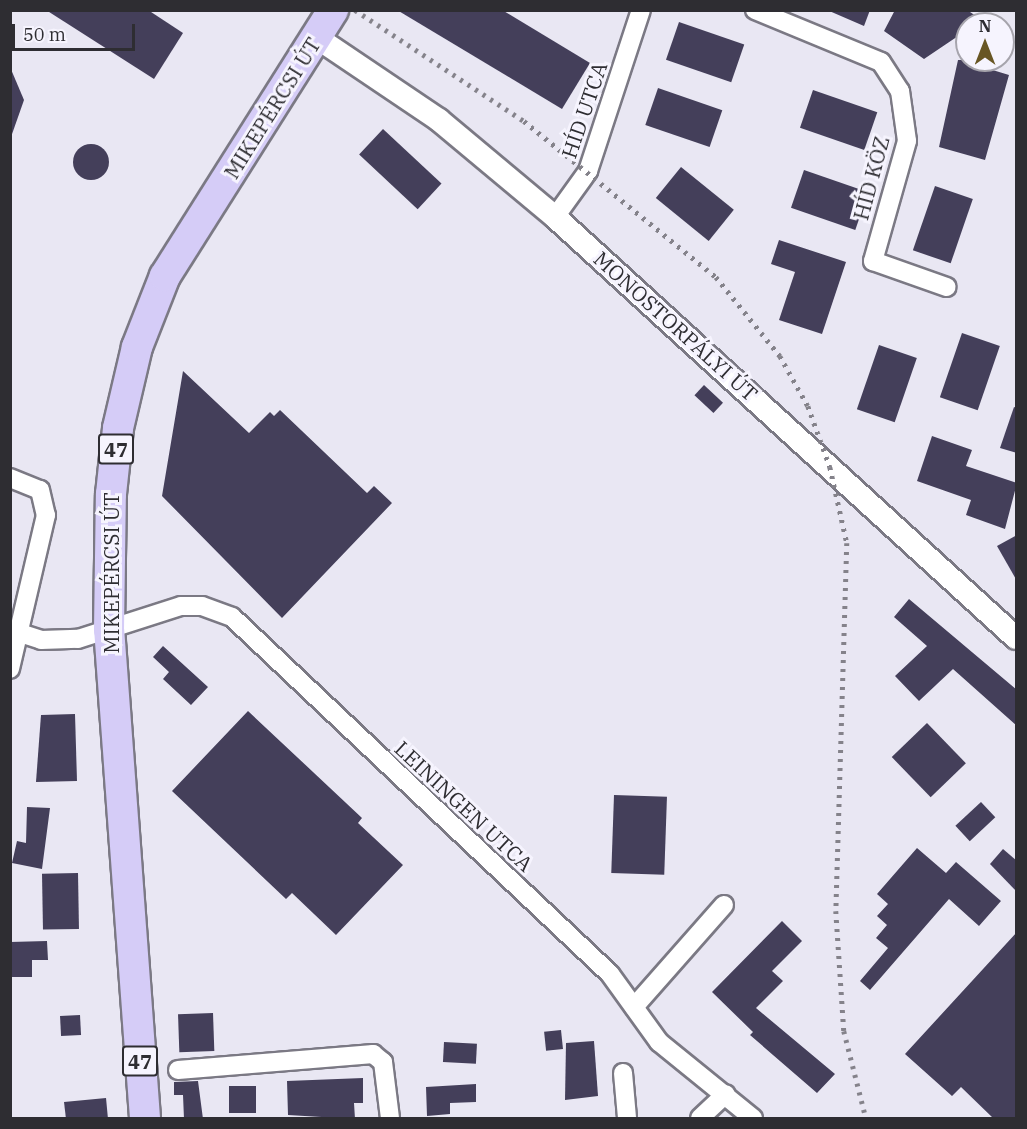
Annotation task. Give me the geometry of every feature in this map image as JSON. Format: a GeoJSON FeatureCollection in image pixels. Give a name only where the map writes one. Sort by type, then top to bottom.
{"type":"FeatureCollection","features":[{"type":"Feature","properties":{"kind":"main road","name":"MIKEPÉRCSI ÚT"},"geometry":{"type":"LineString","coordinates":[[145,1119],[109,630],[111,494],[137,347],[165,276],[333,10]]}},
{"type":"Feature","properties":{"kind":"street","name":"HÍD UTCA"},"geometry":{"type":"LineString","coordinates":[[555,217],[588,171],[641,10]]}},
{"type":"Feature","properties":{"kind":"street","name":"HÍD KÖZ"},"geometry":{"type":"LineString","coordinates":[[755,10],[881,62],[900,91],[907,141],[873,261],[947,286]]}},
{"type":"Feature","properties":{"kind":"street","name":"MONOSTORPÁLYI ÚT"},"geometry":{"type":"LineString","coordinates":[[316,37],[439,120],[555,217],[1017,638]]}},
{"type":"Feature","properties":{"kind":"street"},"geometry":{"type":"LineString","coordinates":[[10,478],[32,483],[45,502],[20,633],[10,669]]}},
{"type":"Feature","properties":{"kind":"street","name":"LEININGEN UTCA"},"geometry":{"type":"LineString","coordinates":[[20,633],[40,640],[78,639],[181,606],[202,606],[232,617],[609,974],[659,1042],[726,1094],[753,1119]]}},
{"type":"Feature","properties":{"kind":"street"},"geometry":{"type":"LineString","coordinates":[[634,1008],[724,905]]}},
{"type":"Feature","properties":{"kind":"street"},"geometry":{"type":"LineString","coordinates":[[178,1070],[374,1054],[383,1062],[390,1119]]}},
{"type":"Feature","properties":{"kind":"street"},"geometry":{"type":"LineString","coordinates":[[623,1073],[627,1119]]}},
{"type":"Feature","properties":{"kind":"street"},"geometry":{"type":"LineString","coordinates":[[700,1119],[726,1094]]}},
{"type":"Feature","properties":{"kind":"building"},"geometry":{"type":"Polygon","coordinates":[[[46,10],[148,10],[183,33],[154,79],[46,10]]]}},
{"type":"Feature","properties":{"kind":"building"},"geometry":{"type":"Polygon","coordinates":[[[397,10],[502,10],[590,63],[562,109],[397,10]]]}},
{"type":"Feature","properties":{"kind":"building"},"geometry":{"type":"Polygon","coordinates":[[[827,10],[870,10],[864,26],[827,10]]]}},
{"type":"Feature","properties":{"kind":"building"},"geometry":{"type":"Polygon","coordinates":[[[895,10],[967,10],[970,12],[955,12],[955,38],[924,59],[884,31],[895,10]]]}},
{"type":"Feature","properties":{"kind":"building"},"geometry":{"type":"Polygon","coordinates":[[[679,22],[744,44],[731,82],[666,60],[679,22]]]}},
{"type":"Feature","properties":{"kind":"building"},"geometry":{"type":"Polygon","coordinates":[[[10,67],[24,100],[11,137],[10,137],[10,67]]]}},
{"type":"Feature","properties":{"kind":"building"},"geometry":{"type":"Polygon","coordinates":[[[955,72],[999,72],[1009,75],[985,160],[939,147],[955,72]]]}},
{"type":"Feature","properties":{"kind":"building"},"geometry":{"type":"Polygon","coordinates":[[[658,88],[722,110],[710,147],[645,125],[658,88]]]}},
{"type":"Feature","properties":{"kind":"building"},"geometry":{"type":"Polygon","coordinates":[[[813,90],[877,112],[864,150],[800,128],[813,90]]]}},
{"type":"Feature","properties":{"kind":"building"},"geometry":{"type":"Polygon","coordinates":[[[383,129],[442,184],[418,209],[359,155],[383,129]]]}},
{"type":"Feature","properties":{"kind":"building"},"geometry":{"type":"Polygon","coordinates":[[[91,144],[104,149],[109,162],[104,175],[91,180],[78,175],[73,162],[78,149],[91,144]]]}},
{"type":"Feature","properties":{"kind":"building"},"geometry":{"type":"Polygon","coordinates":[[[681,167],[734,210],[709,241],[656,198],[681,167]]]}},
{"type":"Feature","properties":{"kind":"building"},"geometry":{"type":"Polygon","coordinates":[[[804,170],[868,192],[855,230],[791,208],[804,170]]]}},
{"type":"Feature","properties":{"kind":"building"},"geometry":{"type":"Polygon","coordinates":[[[935,186],[973,199],[951,263],[913,250],[935,186]]]}},
{"type":"Feature","properties":{"kind":"building"},"geometry":{"type":"Polygon","coordinates":[[[779,240],[846,262],[822,334],[779,320],[795,272],[771,264],[779,240]]]}},
{"type":"Feature","properties":{"kind":"building"},"geometry":{"type":"Polygon","coordinates":[[[962,333],[1000,346],[978,410],[940,397],[962,333]]]}},
{"type":"Feature","properties":{"kind":"building"},"geometry":{"type":"Polygon","coordinates":[[[879,345],[917,358],[895,422],[857,409],[879,345]]]}},
{"type":"Feature","properties":{"kind":"building"},"geometry":{"type":"Polygon","coordinates":[[[183,371],[249,433],[270,412],[274,416],[280,410],[367,493],[374,486],[392,503],[282,618],[162,496],[183,371]]]}},
{"type":"Feature","properties":{"kind":"building"},"geometry":{"type":"Polygon","coordinates":[[[704,385],[723,403],[713,413],[694,395],[704,385]]]}},
{"type":"Feature","properties":{"kind":"building"},"geometry":{"type":"Polygon","coordinates":[[[1014,407],[1017,408],[1017,453],[1000,448],[1014,407]]]}},
{"type":"Feature","properties":{"kind":"building"},"geometry":{"type":"Polygon","coordinates":[[[932,436],[972,450],[966,466],[1017,483],[1005,529],[966,515],[971,500],[917,481],[932,436]]]}},
{"type":"Feature","properties":{"kind":"building"},"geometry":{"type":"Polygon","coordinates":[[[1017,535],[1017,581],[997,546],[1017,535]]]}},
{"type":"Feature","properties":{"kind":"building"},"geometry":{"type":"Polygon","coordinates":[[[909,599],[1017,690],[1017,726],[953,669],[919,701],[895,676],[927,646],[894,617],[909,599]]]}},
{"type":"Feature","properties":{"kind":"building"},"geometry":{"type":"Polygon","coordinates":[[[163,646],[208,687],[191,705],[163,679],[169,672],[153,657],[163,646]]]}},
{"type":"Feature","properties":{"kind":"building"},"geometry":{"type":"Polygon","coordinates":[[[248,711],[362,818],[358,823],[403,865],[336,935],[292,893],[286,899],[172,791],[248,711]]]}},
{"type":"Feature","properties":{"kind":"building"},"geometry":{"type":"Polygon","coordinates":[[[75,714],[77,781],[36,782],[41,715],[75,714]]]}},
{"type":"Feature","properties":{"kind":"building"},"geometry":{"type":"Polygon","coordinates":[[[927,723],[966,763],[931,797],[892,757],[927,723]]]}},
{"type":"Feature","properties":{"kind":"building"},"geometry":{"type":"Polygon","coordinates":[[[614,795],[667,797],[664,875],[611,873],[614,795]]]}},
{"type":"Feature","properties":{"kind":"building"},"geometry":{"type":"Polygon","coordinates":[[[981,802],[995,817],[970,841],[955,826],[981,802]]]}},
{"type":"Feature","properties":{"kind":"building"},"geometry":{"type":"Polygon","coordinates":[[[27,807],[50,808],[42,869],[12,863],[17,841],[26,843],[27,807]]]}},
{"type":"Feature","properties":{"kind":"building"},"geometry":{"type":"Polygon","coordinates":[[[917,848],[946,873],[956,862],[1001,901],[979,926],[949,899],[870,990],[860,981],[888,948],[876,938],[887,925],[877,916],[888,904],[877,894],[917,848]]]}},
{"type":"Feature","properties":{"kind":"building"},"geometry":{"type":"Polygon","coordinates":[[[1003,849],[1017,861],[1017,892],[990,864],[1003,849]]]}},
{"type":"Feature","properties":{"kind":"building"},"geometry":{"type":"Polygon","coordinates":[[[78,873],[79,929],[43,930],[42,874],[78,873]]]}},
{"type":"Feature","properties":{"kind":"building"},"geometry":{"type":"Polygon","coordinates":[[[782,921],[802,941],[772,971],[783,981],[756,1008],[835,1074],[817,1093],[750,1035],[753,1032],[712,992],[782,921]]]}},
{"type":"Feature","properties":{"kind":"building"},"geometry":{"type":"Polygon","coordinates":[[[1017,932],[1017,1119],[994,1119],[961,1087],[952,1096],[905,1054],[1017,932]]]}},
{"type":"Feature","properties":{"kind":"building"},"geometry":{"type":"Polygon","coordinates":[[[47,941],[48,960],[32,960],[32,977],[10,977],[10,942],[47,941]]]}},
{"type":"Feature","properties":{"kind":"building"},"geometry":{"type":"Polygon","coordinates":[[[213,1013],[214,1051],[179,1052],[178,1014],[213,1013]]]}},
{"type":"Feature","properties":{"kind":"building"},"geometry":{"type":"Polygon","coordinates":[[[80,1015],[81,1035],[61,1036],[60,1016],[80,1015]]]}},
{"type":"Feature","properties":{"kind":"building"},"geometry":{"type":"Polygon","coordinates":[[[561,1030],[563,1049],[546,1051],[544,1032],[561,1030]]]}},
{"type":"Feature","properties":{"kind":"building"},"geometry":{"type":"Polygon","coordinates":[[[594,1041],[598,1096],[565,1100],[566,1043],[594,1041]]]}},
{"type":"Feature","properties":{"kind":"building"},"geometry":{"type":"Polygon","coordinates":[[[444,1042],[477,1044],[476,1064],[443,1062],[444,1042]]]}},
{"type":"Feature","properties":{"kind":"building"},"geometry":{"type":"Polygon","coordinates":[[[363,1078],[363,1103],[354,1103],[355,1119],[288,1115],[287,1081],[363,1078]]]}},
{"type":"Feature","properties":{"kind":"building"},"geometry":{"type":"Polygon","coordinates":[[[198,1081],[203,1119],[184,1119],[183,1095],[174,1095],[174,1082],[198,1081]]]}},
{"type":"Feature","properties":{"kind":"building"},"geometry":{"type":"Polygon","coordinates":[[[476,1084],[476,1102],[450,1103],[450,1114],[427,1116],[426,1087],[476,1084]]]}},
{"type":"Feature","properties":{"kind":"building"},"geometry":{"type":"Polygon","coordinates":[[[229,1086],[256,1086],[256,1113],[229,1113],[229,1086]]]}},
{"type":"Feature","properties":{"kind":"building"},"geometry":{"type":"Polygon","coordinates":[[[106,1098],[108,1119],[66,1119],[64,1102],[106,1098]]]}},
{"type":"Feature","properties":{"kind":"railway"},"geometry":{"type":"LineString","coordinates":[[355,10],[524,121],[716,277],[780,356],[808,406],[830,467],[847,543],[836,911],[844,1031],[866,1118]]}}]}
